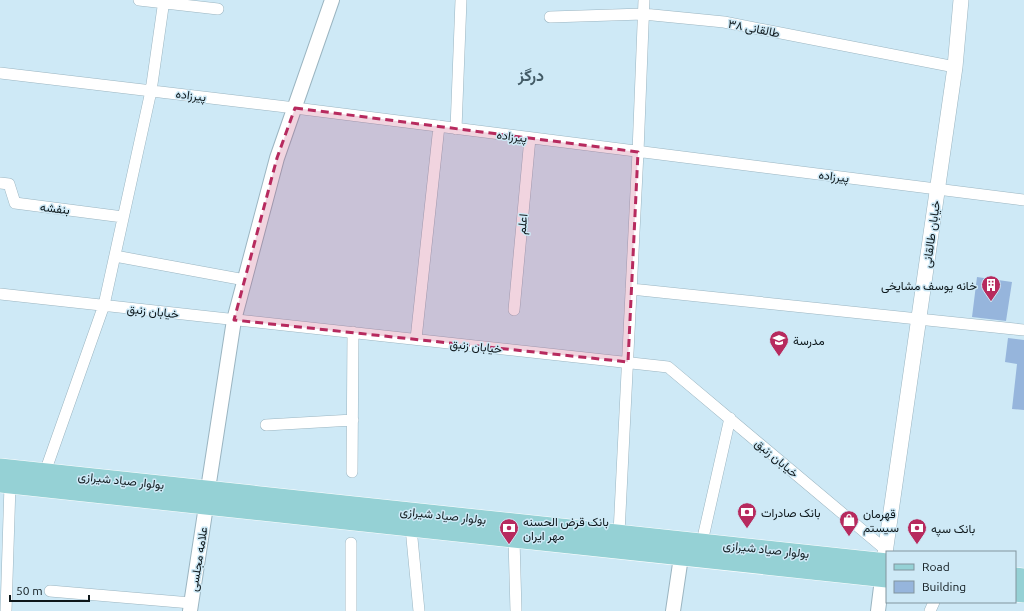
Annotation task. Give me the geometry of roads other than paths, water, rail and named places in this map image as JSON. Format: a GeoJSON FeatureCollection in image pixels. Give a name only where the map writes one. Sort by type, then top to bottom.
{"type":"FeatureCollection","features":[{"type":"Feature","properties":{"kind":"main road","name":"خیابان طالقانی"},"geometry":{"type":"LineString","coordinates":[[887,551],[955,67],[961,0]]}},
{"type":"Feature","properties":{"kind":"main road","name":"بولوار صیاد شیرازی"},"geometry":{"type":"LineString","coordinates":[[0,467],[702,542],[886,558]]}},
{"type":"Feature","properties":{"kind":"main road","name":"بولوار صیاد شیرازی"},"geometry":{"type":"LineString","coordinates":[[5,485],[884,579]]}},
{"type":"Feature","properties":{"kind":"main road"},"geometry":{"type":"LineString","coordinates":[[206,506],[208,489]]}},
{"type":"Feature","properties":{"kind":"main road","name":"خیابان طالقانی"},"geometry":{"type":"LineString","coordinates":[[884,579],[886,558]]}},
{"type":"Feature","properties":{"kind":"street"},"geometry":{"type":"LineString","coordinates":[[139,0],[218,9]]}},
{"type":"Feature","properties":{"kind":"street"},"geometry":{"type":"LineString","coordinates":[[208,489],[234,320],[277,158],[332,0]]}},
{"type":"Feature","properties":{"kind":"street"},"geometry":{"type":"LineString","coordinates":[[456,128],[461,0]]}},
{"type":"Feature","properties":{"kind":"street"},"geometry":{"type":"LineString","coordinates":[[619,533],[644,0]]}},
{"type":"Feature","properties":{"kind":"street"},"geometry":{"type":"LineString","coordinates":[[45,472],[104,305],[151,91],[164,2]]}},
{"type":"Feature","properties":{"kind":"street","name":"طالقانی ۳۸"},"geometry":{"type":"LineString","coordinates":[[550,17],[643,14],[724,22],[955,67]]}},
{"type":"Feature","properties":{"kind":"street","name":"پیرزاده"},"geometry":{"type":"LineString","coordinates":[[0,72],[1024,200]]}},
{"type":"Feature","properties":{"kind":"street"},"geometry":{"type":"LineString","coordinates":[[416,339],[439,126]]}},
{"type":"Feature","properties":{"kind":"street","name":"اعلم"},"geometry":{"type":"LineString","coordinates":[[514,310],[530,138]]}},
{"type":"Feature","properties":{"kind":"street","name":"بنفشه"},"geometry":{"type":"LineString","coordinates":[[0,183],[9,184],[15,203],[123,217]]}},
{"type":"Feature","properties":{"kind":"street"},"geometry":{"type":"LineString","coordinates":[[115,256],[245,280]]}},
{"type":"Feature","properties":{"kind":"street"},"geometry":{"type":"LineString","coordinates":[[631,289],[1024,330]]}},
{"type":"Feature","properties":{"kind":"street","name":"خیابان زنبق"},"geometry":{"type":"LineString","coordinates":[[0,294],[668,367],[730,418],[886,558]]}},
{"type":"Feature","properties":{"kind":"street"},"geometry":{"type":"LineString","coordinates":[[352,472],[354,332]]}},
{"type":"Feature","properties":{"kind":"street"},"geometry":{"type":"LineString","coordinates":[[702,542],[730,418]]}},
{"type":"Feature","properties":{"kind":"street"},"geometry":{"type":"LineString","coordinates":[[266,425],[353,420]]}},
{"type":"Feature","properties":{"kind":"street"},"geometry":{"type":"LineString","coordinates":[[5,485],[6,611]]}},
{"type":"Feature","properties":{"kind":"street","name":"علامه مجلسی"},"geometry":{"type":"LineString","coordinates":[[190,607],[206,506]]}},
{"type":"Feature","properties":{"kind":"street"},"geometry":{"type":"LineString","coordinates":[[411,528],[419,611]]}},
{"type":"Feature","properties":{"kind":"street"},"geometry":{"type":"LineString","coordinates":[[514,539],[516,611]]}},
{"type":"Feature","properties":{"kind":"street"},"geometry":{"type":"LineString","coordinates":[[351,543],[351,611]]}},
{"type":"Feature","properties":{"kind":"street"},"geometry":{"type":"LineString","coordinates":[[673,611],[681,557]]}},
{"type":"Feature","properties":{"kind":"street"},"geometry":{"type":"LineString","coordinates":[[878,611],[884,579]]}},
{"type":"Feature","properties":{"kind":"street"},"geometry":{"type":"LineString","coordinates":[[50,591],[190,607]]}},
{"type":"Feature","properties":{"kind":"place","name":"خانه یوسف مشایخی"},"geometry":{"type":"Point","coordinates":[991,302]}},
{"type":"Feature","properties":{"kind":"place","name":"مدرسة"},"geometry":{"type":"Point","coordinates":[779,357]}},
{"type":"Feature","properties":{"kind":"place","name":"بانک صادرات"},"geometry":{"type":"Point","coordinates":[747,529]}},
{"type":"Feature","properties":{"kind":"place","name":"قهرمان سیستم"},"geometry":{"type":"Point","coordinates":[849,537]}},
{"type":"Feature","properties":{"kind":"place","name":"بانک قرض الحسنه مهر ایران"},"geometry":{"type":"Point","coordinates":[509,545]}},
{"type":"Feature","properties":{"kind":"place","name":"بانک سپه"},"geometry":{"type":"Point","coordinates":[917,545]}},
{"type":"Feature","properties":{"kind":"district","name":"درگز"},"geometry":{"type":"Point","coordinates":[531,75]}}]}
